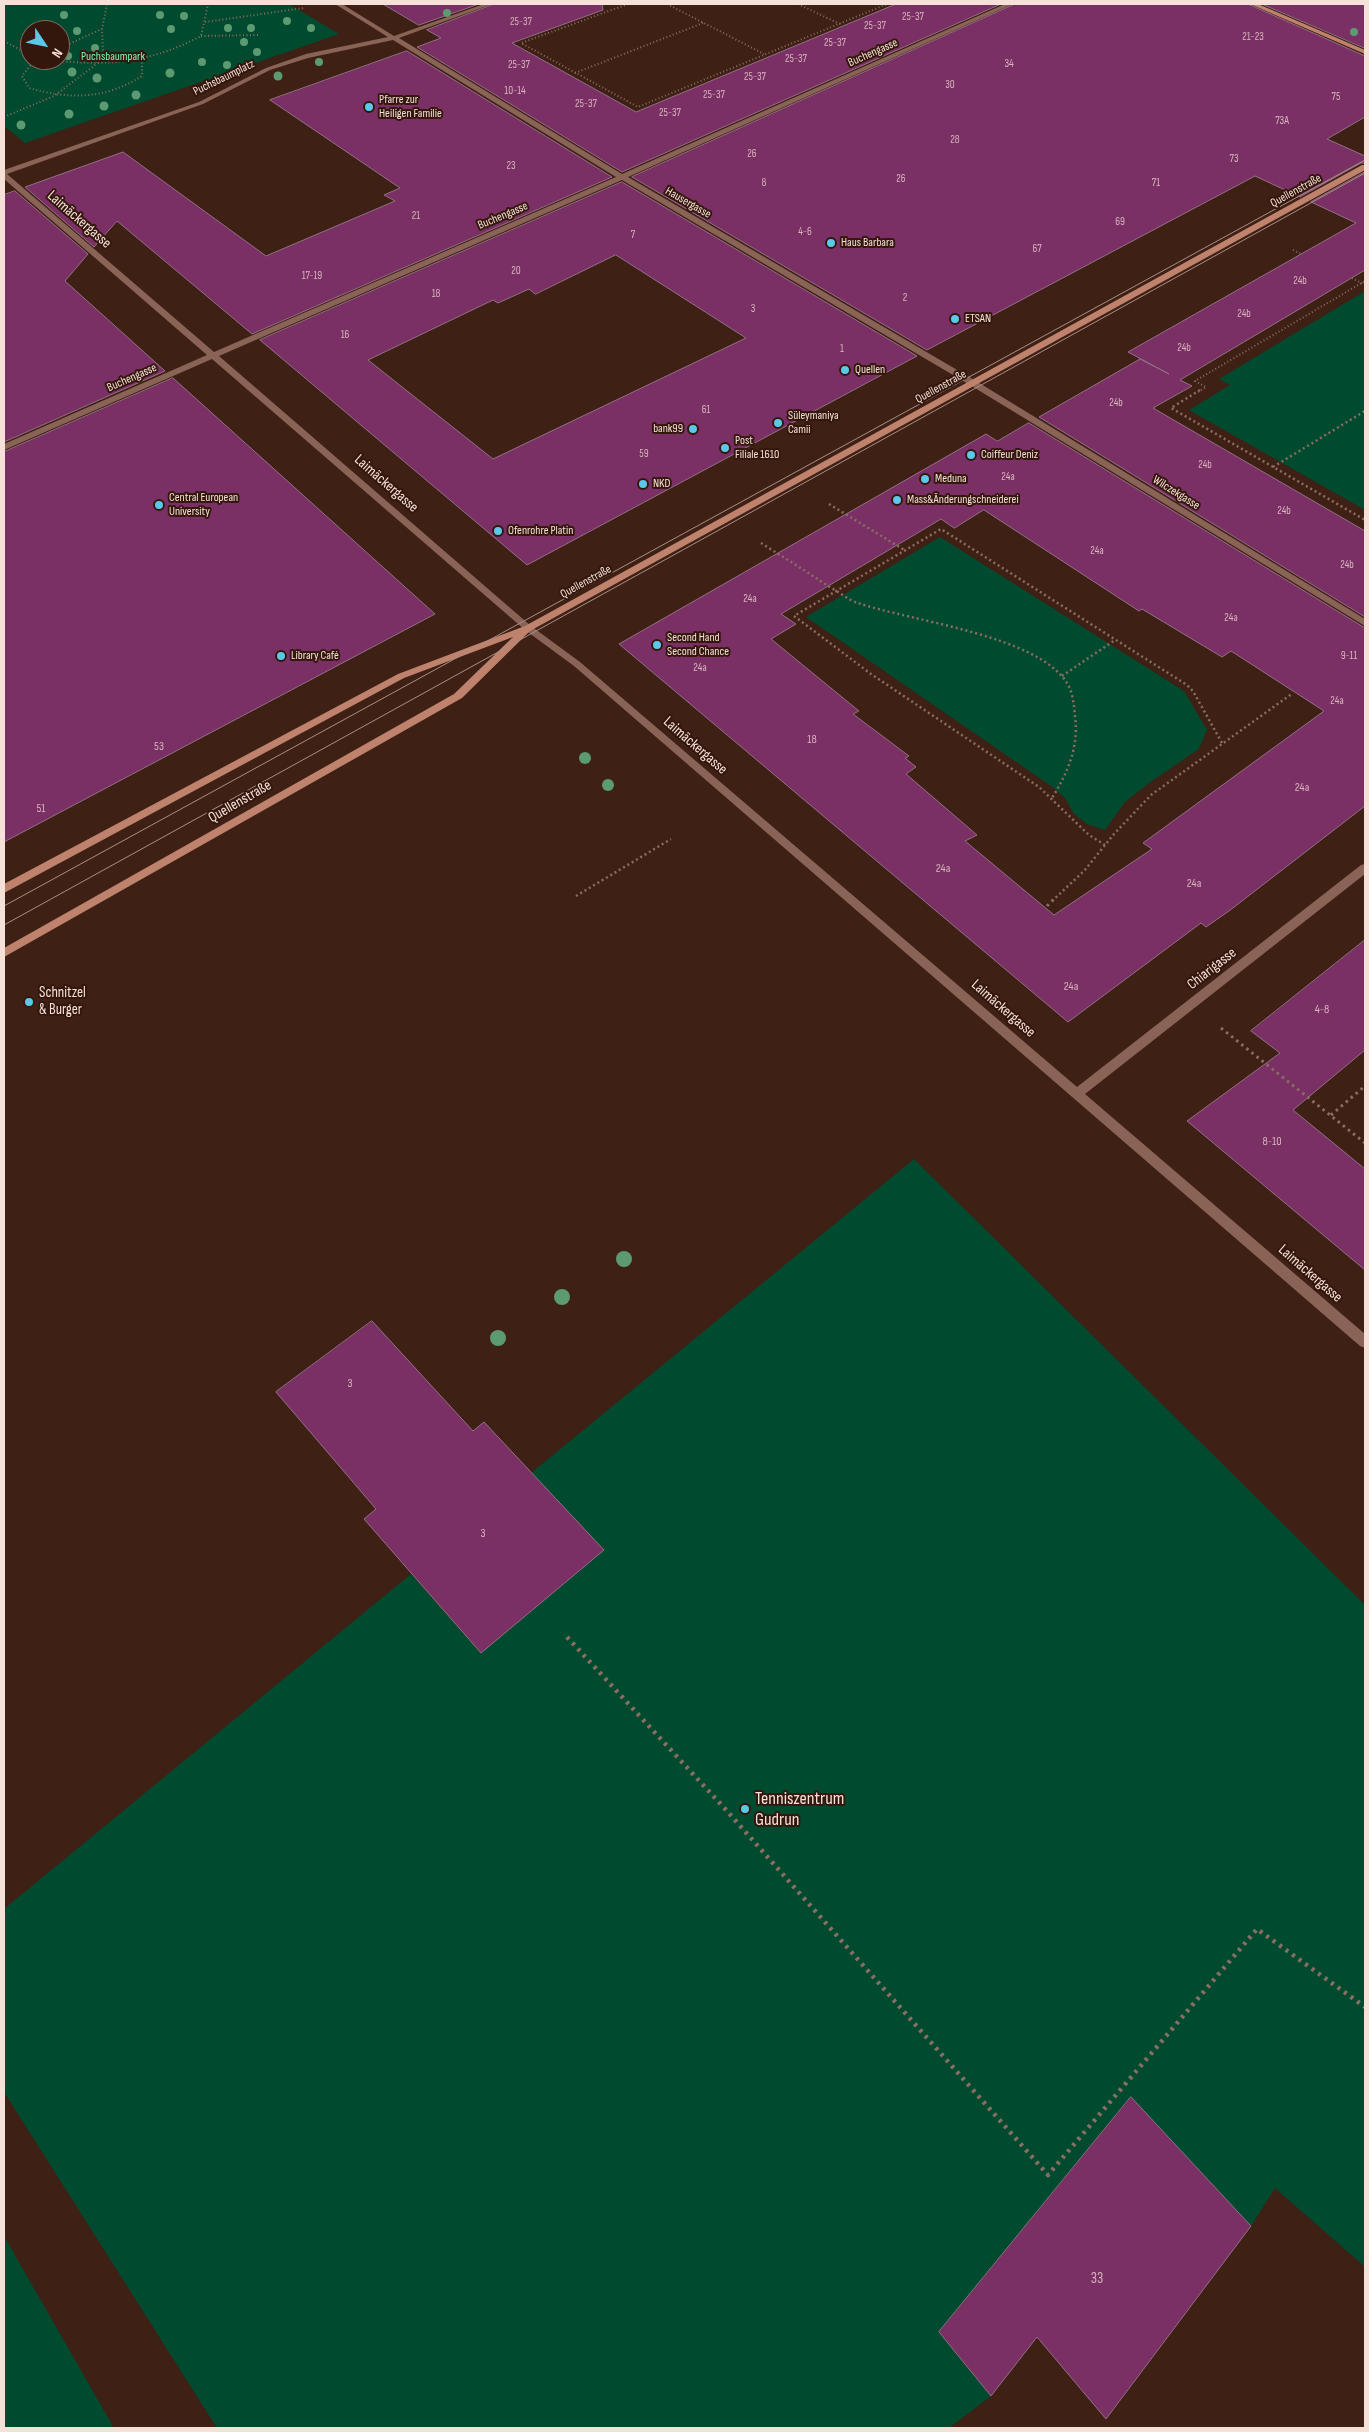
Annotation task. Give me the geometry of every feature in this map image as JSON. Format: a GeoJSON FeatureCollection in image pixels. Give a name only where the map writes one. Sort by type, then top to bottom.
{"type":"FeatureCollection","features":[{"type":"Feature","properties":{"kind":"street"},"geometry":{"type":"LineString","coordinates":[[338,4],[394,38]]}},
{"type":"Feature","properties":{"kind":"street","name":"Puchsbaumplatz"},"geometry":{"type":"LineString","coordinates":[[4,173],[201,103],[268,69],[306,56],[394,38],[489,4]]}},
{"type":"Feature","properties":{"kind":"street","name":"Buchengasse"},"geometry":{"type":"LineString","coordinates":[[4,447],[213,354],[622,177],[1010,4]]}},
{"type":"Feature","properties":{"kind":"street"},"geometry":{"type":"LineString","coordinates":[[1253,4],[1365,52]]}},
{"type":"Feature","properties":{"kind":"street","name":"Hausergasse"},"geometry":{"type":"LineString","coordinates":[[394,38],[622,177],[973,383]]}},
{"type":"Feature","properties":{"kind":"street","name":"Quellenstraße"},"geometry":{"type":"LineString","coordinates":[[4,889],[401,676],[528,628],[1365,167]]}},
{"type":"Feature","properties":{"kind":"street","name":"Laimäckergasse"},"geometry":{"type":"LineString","coordinates":[[4,173],[528,628],[577,664],[1078,1093],[1365,1342]]}},
{"type":"Feature","properties":{"kind":"street","name":"Wilczekgasse"},"geometry":{"type":"LineString","coordinates":[[973,383],[1365,623]]}},
{"type":"Feature","properties":{"kind":"street","name":"Quellenstraße"},"geometry":{"type":"LineString","coordinates":[[4,953],[458,696],[528,628]]}},
{"type":"Feature","properties":{"kind":"street","name":"Chiarigasse"},"geometry":{"type":"LineString","coordinates":[[1078,1093],[1365,868]]}},
{"type":"Feature","properties":{"kind":"path"},"geometry":{"type":"LineString","coordinates":[[4,117],[54,96],[94,66],[103,52],[102,29],[107,4]]}},
{"type":"Feature","properties":{"kind":"path"},"geometry":{"type":"LineString","coordinates":[[70,63],[94,66],[142,61],[178,50],[201,36],[208,4]]}},
{"type":"Feature","properties":{"kind":"path"},"geometry":{"type":"LineString","coordinates":[[628,4],[521,43],[638,107],[887,4]]}},
{"type":"Feature","properties":{"kind":"path"},"geometry":{"type":"LineString","coordinates":[[667,4],[764,55]]}},
{"type":"Feature","properties":{"kind":"path"},"geometry":{"type":"LineString","coordinates":[[798,4],[842,25]]}},
{"type":"Feature","properties":{"kind":"path"},"geometry":{"type":"LineString","coordinates":[[205,22],[311,7]]}},
{"type":"Feature","properties":{"kind":"path"},"geometry":{"type":"LineString","coordinates":[[575,73],[703,23]]}},
{"type":"Feature","properties":{"kind":"path"},"geometry":{"type":"LineString","coordinates":[[70,43],[102,29]]}},
{"type":"Feature","properties":{"kind":"path"},"geometry":{"type":"LineString","coordinates":[[4,41],[20,50]]}},
{"type":"Feature","properties":{"kind":"path"},"geometry":{"type":"LineString","coordinates":[[27,70],[22,76],[29,88],[54,96],[90,97],[126,88],[142,76],[142,61]]}},
{"type":"Feature","properties":{"kind":"path"},"geometry":{"type":"LineString","coordinates":[[1352,278],[1364,283]]}},
{"type":"Feature","properties":{"kind":"path"},"geometry":{"type":"LineString","coordinates":[[1364,283],[1195,381],[1206,386],[1171,408],[1365,520]]}},
{"type":"Feature","properties":{"kind":"path"},"geometry":{"type":"LineString","coordinates":[[1273,467],[1365,411]]}},
{"type":"Feature","properties":{"kind":"path"},"geometry":{"type":"LineString","coordinates":[[793,482],[906,551]]}},
{"type":"Feature","properties":{"kind":"path"},"geometry":{"type":"LineString","coordinates":[[725,520],[847,599],[871,609],[940,623],[994,640],[1039,658],[1062,676],[1074,704],[1077,731],[1073,756],[1063,780],[1052,798]]}},
{"type":"Feature","properties":{"kind":"path"},"geometry":{"type":"LineString","coordinates":[[1105,845],[1089,835],[1039,787],[871,674],[794,616],[941,529],[1193,691],[1222,743]]}},
{"type":"Feature","properties":{"kind":"path"},"geometry":{"type":"LineString","coordinates":[[1062,676],[1116,640]]}},
{"type":"Feature","properties":{"kind":"path"},"geometry":{"type":"LineString","coordinates":[[1047,906],[1084,871],[1151,795],[1293,693]]}},
{"type":"Feature","properties":{"kind":"path"},"geometry":{"type":"LineString","coordinates":[[576,896],[671,840]]}},
{"type":"Feature","properties":{"kind":"path"},"geometry":{"type":"LineString","coordinates":[[1192,1004],[1365,1143]]}},
{"type":"Feature","properties":{"kind":"path"},"geometry":{"type":"LineString","coordinates":[[1331,1115],[1365,1086]]}},
{"type":"Feature","properties":{"kind":"path"},"geometry":{"type":"LineString","coordinates":[[567,1637],[727,1811],[1048,2175],[1258,1929],[1365,2007]]}},
{"type":"Feature","properties":{"kind":"green space","name":"Puchsbaumpark"},"geometry":{"type":"Polygon","coordinates":[[[4,4],[289,4],[339,34],[25,143],[4,126],[4,4]]]}},
{"type":"Feature","properties":{"kind":"green space"},"geometry":{"type":"Polygon","coordinates":[[[1365,291],[1365,510],[1189,410],[1230,385],[1219,379],[1365,291]]]}},
{"type":"Feature","properties":{"kind":"green space"},"geometry":{"type":"Polygon","coordinates":[[[940,537],[1184,691],[1207,730],[1199,749],[1125,802],[1105,830],[1087,824],[1074,814],[1065,798],[1051,786],[806,617],[940,537]]]}},
{"type":"Feature","properties":{"kind":"green space","name":"Tenniszentrum Gudrun"},"geometry":{"type":"Polygon","coordinates":[[[914,1159],[1365,1605],[1365,2267],[1275,2188],[1251,2226],[1130,2097],[939,2332],[991,2396],[949,2428],[217,2428],[4,2092],[4,1909],[411,1574],[481,1653],[604,1550],[531,1473],[914,1159]]]}},
{"type":"Feature","properties":{"kind":"green space"},"geometry":{"type":"Polygon","coordinates":[[[4,2236],[114,2428],[4,2428],[4,2236]]]}},
{"type":"Feature","properties":{"kind":"building"},"geometry":{"type":"Polygon","coordinates":[[[383,4],[479,4],[419,25],[383,4]]]}},
{"type":"Feature","properties":{"kind":"building"},"geometry":{"type":"Polygon","coordinates":[[[494,4],[602,4],[603,10],[512,43],[636,112],[896,4],[1001,4],[622,172],[417,47],[441,38],[427,30],[494,4]]]}},
{"type":"Feature","properties":{"kind":"building"},"geometry":{"type":"Polygon","coordinates":[[[1015,4],[1248,4],[1365,56],[1365,117],[1327,139],[1365,156],[1365,163],[1361,163],[1300,197],[1255,176],[927,350],[632,177],[1015,4]]]}},
{"type":"Feature","properties":{"kind":"building"},"geometry":{"type":"Polygon","coordinates":[[[1262,4],[1365,4],[1365,48],[1262,4]]]}},
{"type":"Feature","properties":{"kind":"building"},"geometry":{"type":"Polygon","coordinates":[[[407,51],[612,177],[252,334],[117,221],[94,247],[25,187],[123,152],[266,256],[395,201],[384,195],[400,188],[270,100],[407,51]]]}},
{"type":"Feature","properties":{"kind":"building"},"geometry":{"type":"Polygon","coordinates":[[[1365,172],[1365,270],[1180,380],[1192,386],[1153,408],[1365,531],[1365,617],[1039,417],[1140,359],[1169,374],[1128,352],[1356,223],[1311,202],[1365,172]]]}},
{"type":"Feature","properties":{"kind":"building"},"geometry":{"type":"Polygon","coordinates":[[[622,182],[917,356],[527,565],[260,340],[622,182]],[[616,255],[535,294],[529,289],[498,303],[493,300],[368,360],[493,459],[746,338],[616,255]]]}},
{"type":"Feature","properties":{"kind":"building"},"geometry":{"type":"Polygon","coordinates":[[[15,191],[88,254],[65,281],[165,371],[4,442],[4,195],[15,191]]]}},
{"type":"Feature","properties":{"kind":"building","name":"Central European University"},"geometry":{"type":"Polygon","coordinates":[[[173,378],[435,614],[4,842],[4,452],[173,378]]]}},
{"type":"Feature","properties":{"kind":"building"},"geometry":{"type":"Polygon","coordinates":[[[1029,423],[1365,628],[1365,806],[1229,911],[1206,927],[1201,923],[1068,1022],[619,644],[986,434],[997,441],[1029,423]],[[984,510],[954,528],[941,519],[781,614],[796,624],[771,639],[859,711],[853,714],[909,756],[905,758],[916,767],[906,774],[977,835],[965,841],[1054,915],[1152,849],[1143,843],[1324,711],[1231,651],[1222,657],[1142,609],[1139,611],[984,510]]]}},
{"type":"Feature","properties":{"kind":"building"},"geometry":{"type":"Polygon","coordinates":[[[1365,940],[1365,1050],[1293,1110],[1365,1169],[1365,1270],[1187,1121],[1280,1053],[1251,1031],[1365,940]]]}},
{"type":"Feature","properties":{"kind":"building"},"geometry":{"type":"Polygon","coordinates":[[[372,1321],[473,1431],[484,1422],[604,1550],[481,1653],[364,1519],[376,1509],[276,1392],[372,1321]]]}},
{"type":"Feature","properties":{"kind":"building"},"geometry":{"type":"Polygon","coordinates":[[[1131,2097],[1251,2226],[1106,2419],[1037,2337],[991,2396],[939,2332],[1131,2097]]]}},
{"type":"Feature","properties":{"kind":"tram line"},"geometry":{"type":"LineString","coordinates":[[4,906],[1365,160]]}},
{"type":"Feature","properties":{"kind":"tram line"},"geometry":{"type":"LineString","coordinates":[[4,925],[1365,173]]}},
{"type":"Feature","properties":{"kind":"place","name":"Pfarre zur Heiligen Familie"},"geometry":{"type":"Point","coordinates":[369,107]}},
{"type":"Feature","properties":{"kind":"place","name":"Haus Barbara"},"geometry":{"type":"Point","coordinates":[831,243]}},
{"type":"Feature","properties":{"kind":"place","name":"ETSAN"},"geometry":{"type":"Point","coordinates":[955,319]}},
{"type":"Feature","properties":{"kind":"place","name":"Quellen"},"geometry":{"type":"Point","coordinates":[845,370]}},
{"type":"Feature","properties":{"kind":"place","name":"Süleymaniya Camii"},"geometry":{"type":"Point","coordinates":[778,423]}},
{"type":"Feature","properties":{"kind":"place","name":"bank99"},"geometry":{"type":"Point","coordinates":[693,429]}},
{"type":"Feature","properties":{"kind":"place","name":"Post Filiale 1610"},"geometry":{"type":"Point","coordinates":[725,448]}},
{"type":"Feature","properties":{"kind":"place","name":"Coiffeur Deniz"},"geometry":{"type":"Point","coordinates":[971,455]}},
{"type":"Feature","properties":{"kind":"place","name":"Meduna"},"geometry":{"type":"Point","coordinates":[925,479]}},
{"type":"Feature","properties":{"kind":"place","name":"NKD"},"geometry":{"type":"Point","coordinates":[643,484]}},
{"type":"Feature","properties":{"kind":"place","name":"Mass&Änderungschneiderei"},"geometry":{"type":"Point","coordinates":[897,500]}},
{"type":"Feature","properties":{"kind":"place","name":"Central European University"},"geometry":{"type":"Point","coordinates":[159,505]}},
{"type":"Feature","properties":{"kind":"place","name":"Ofenrohre Platin"},"geometry":{"type":"Point","coordinates":[498,531]}},
{"type":"Feature","properties":{"kind":"place","name":"Second Hand Second Chance"},"geometry":{"type":"Point","coordinates":[657,645]}},
{"type":"Feature","properties":{"kind":"place","name":"Library Café"},"geometry":{"type":"Point","coordinates":[281,656]}},
{"type":"Feature","properties":{"kind":"place","name":"Schnitzel & Burger"},"geometry":{"type":"Point","coordinates":[29,1002]}},
{"type":"Feature","properties":{"kind":"place","name":"Tenniszentrum Gudrun"},"geometry":{"type":"Point","coordinates":[745,1809]}}]}
